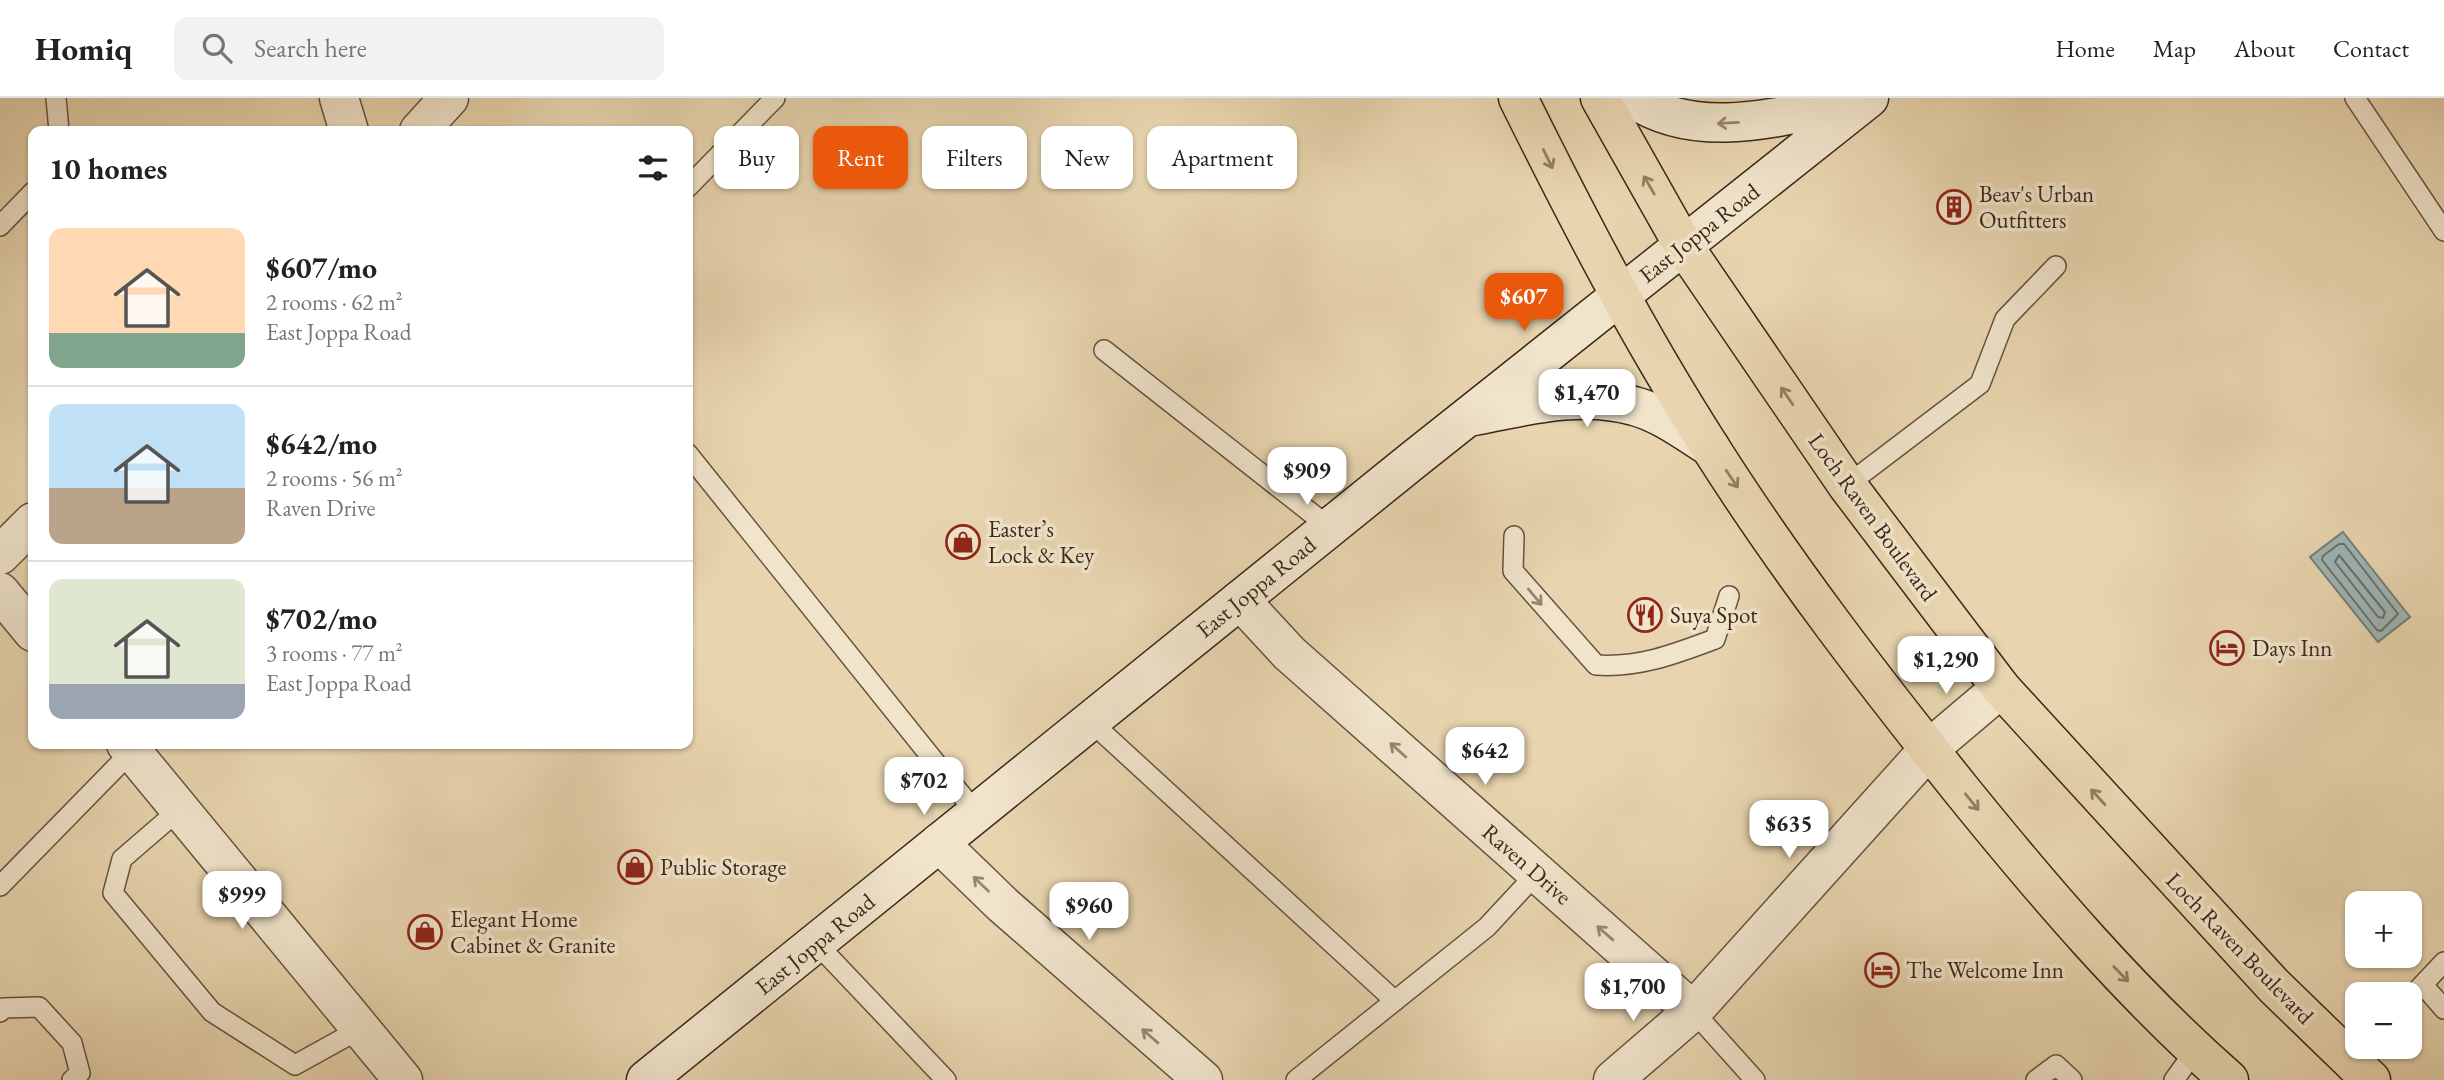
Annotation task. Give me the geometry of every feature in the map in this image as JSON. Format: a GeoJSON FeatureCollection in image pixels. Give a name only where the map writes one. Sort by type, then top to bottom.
{"type":"FeatureCollection","features":[{"type":"Feature","properties":{"kind":"main road"},"geometry":{"type":"LineString","coordinates":[[1518,98],[1576,216],[1620,296],[1710,447],[1784,556],[1929,749],[2185,1065],[2229,1080]]}},
{"type":"Feature","properties":{"kind":"main road","name":"Loch Raven Boulevard"},"geometry":{"type":"LineString","coordinates":[[1600,98],[1683,244],[1847,485],[2001,688],[2274,986],[2358,1060]]}},
{"type":"Feature","properties":{"kind":"street"},"geometry":{"type":"LineString","coordinates":[[339,98],[347,126]]}},
{"type":"Feature","properties":{"kind":"street"},"geometry":{"type":"LineString","coordinates":[[424,126],[449,98]]}},
{"type":"Feature","properties":{"kind":"street"},"geometry":{"type":"LineString","coordinates":[[1632,98],[1674,119],[1700,123],[1733,123],[1868,98]]}},
{"type":"Feature","properties":{"kind":"street","name":"East Joppa Road"},"geometry":{"type":"LineString","coordinates":[[646,1080],[1329,527],[1868,98]]}},
{"type":"Feature","properties":{"kind":"street"},"geometry":{"type":"LineString","coordinates":[[1465,418],[1525,406],[1584,399],[1643,409],[1710,447]]}},
{"type":"Feature","properties":{"kind":"street"},"geometry":{"type":"LineString","coordinates":[[0,555],[28,527]]}},
{"type":"Feature","properties":{"kind":"street"},"geometry":{"type":"LineString","coordinates":[[0,592],[28,626]]}},
{"type":"Feature","properties":{"kind":"street","name":"Raven Drive"},"geometry":{"type":"LineString","coordinates":[[1240,600],[1289,653],[1693,1011]]}},
{"type":"Feature","properties":{"kind":"street"},"geometry":{"type":"LineString","coordinates":[[1613,1080],[1693,1011],[1929,749],[2001,688]]}},
{"type":"Feature","properties":{"kind":"street"},"geometry":{"type":"LineString","coordinates":[[135,749],[180,810],[403,1080]]}},
{"type":"Feature","properties":{"kind":"street"},"geometry":{"type":"LineString","coordinates":[[939,843],[1003,905],[1203,1080]]}},
{"type":"Feature","properties":{"kind":"lane"},"geometry":{"type":"LineString","coordinates":[[56,98],[59,126]]}},
{"type":"Feature","properties":{"kind":"lane"},"geometry":{"type":"LineString","coordinates":[[693,182],[775,98]]}},
{"type":"Feature","properties":{"kind":"lane"},"geometry":{"type":"LineString","coordinates":[[2355,98],[2444,231]]}},
{"type":"Feature","properties":{"kind":"lane"},"geometry":{"type":"LineString","coordinates":[[0,226],[28,197]]}},
{"type":"Feature","properties":{"kind":"lane"},"geometry":{"type":"LineString","coordinates":[[1847,485],[1980,384],[2005,319],[2056,266]]}},
{"type":"Feature","properties":{"kind":"lane"},"geometry":{"type":"LineString","coordinates":[[1104,351],[1329,527]]}},
{"type":"Feature","properties":{"kind":"lane"},"geometry":{"type":"LineString","coordinates":[[693,460],[976,813]]}},
{"type":"Feature","properties":{"kind":"lane"},"geometry":{"type":"LineString","coordinates":[[1514,536],[1513,571],[1596,666],[1620,667],[1657,661],[1715,639],[1729,596]]}},
{"type":"Feature","properties":{"kind":"lane"},"geometry":{"type":"LineString","coordinates":[[1090,721],[1395,1001]]}},
{"type":"Feature","properties":{"kind":"lane"},"geometry":{"type":"LineString","coordinates":[[0,886],[130,749]]}},
{"type":"Feature","properties":{"kind":"lane"},"geometry":{"type":"LineString","coordinates":[[180,810],[122,859],[113,892],[212,1012],[295,1065],[360,1028]]}},
{"type":"Feature","properties":{"kind":"lane"},"geometry":{"type":"LineString","coordinates":[[1296,1080],[1487,927],[1537,873]]}},
{"type":"Feature","properties":{"kind":"lane"},"geometry":{"type":"LineString","coordinates":[[816,943],[946,1080]]}},
{"type":"Feature","properties":{"kind":"lane"},"geometry":{"type":"LineString","coordinates":[[2422,986],[2444,962]]}},
{"type":"Feature","properties":{"kind":"lane"},"geometry":{"type":"LineString","coordinates":[[2422,995],[2444,1009]]}},
{"type":"Feature","properties":{"kind":"lane"},"geometry":{"type":"LineString","coordinates":[[0,1012],[3,1008],[38,1007],[72,1043],[80,1073],[72,1080]]}},
{"type":"Feature","properties":{"kind":"lane"},"geometry":{"type":"LineString","coordinates":[[1693,1011],[1755,1080]]}},
{"type":"Feature","properties":{"kind":"lane"},"geometry":{"type":"LineString","coordinates":[[2036,1080],[2056,1065],[2072,1080]]}},
{"type":"Feature","properties":{"kind":"water"},"geometry":{"type":"Polygon","coordinates":[[[2343,532],[2410,617],[2378,642],[2310,557],[2343,532]]]}},
{"type":"Feature","properties":{"kind":"place","name":"Beav's Urban Outfitters"},"geometry":{"type":"Point","coordinates":[1954,207]}},
{"type":"Feature","properties":{"kind":"place","name":"Easter’s Lock & Key"},"geometry":{"type":"Point","coordinates":[963,542]}},
{"type":"Feature","properties":{"kind":"place","name":"Suya Spot"},"geometry":{"type":"Point","coordinates":[1645,615]}},
{"type":"Feature","properties":{"kind":"place","name":"Days Inn"},"geometry":{"type":"Point","coordinates":[2227,648]}},
{"type":"Feature","properties":{"kind":"place","name":"Public Storage"},"geometry":{"type":"Point","coordinates":[635,867]}},
{"type":"Feature","properties":{"kind":"place","name":"Elegant Home Cabinet & Granite"},"geometry":{"type":"Point","coordinates":[425,932]}},
{"type":"Feature","properties":{"kind":"place","name":"The Welcome Inn"},"geometry":{"type":"Point","coordinates":[1882,970]}}]}
